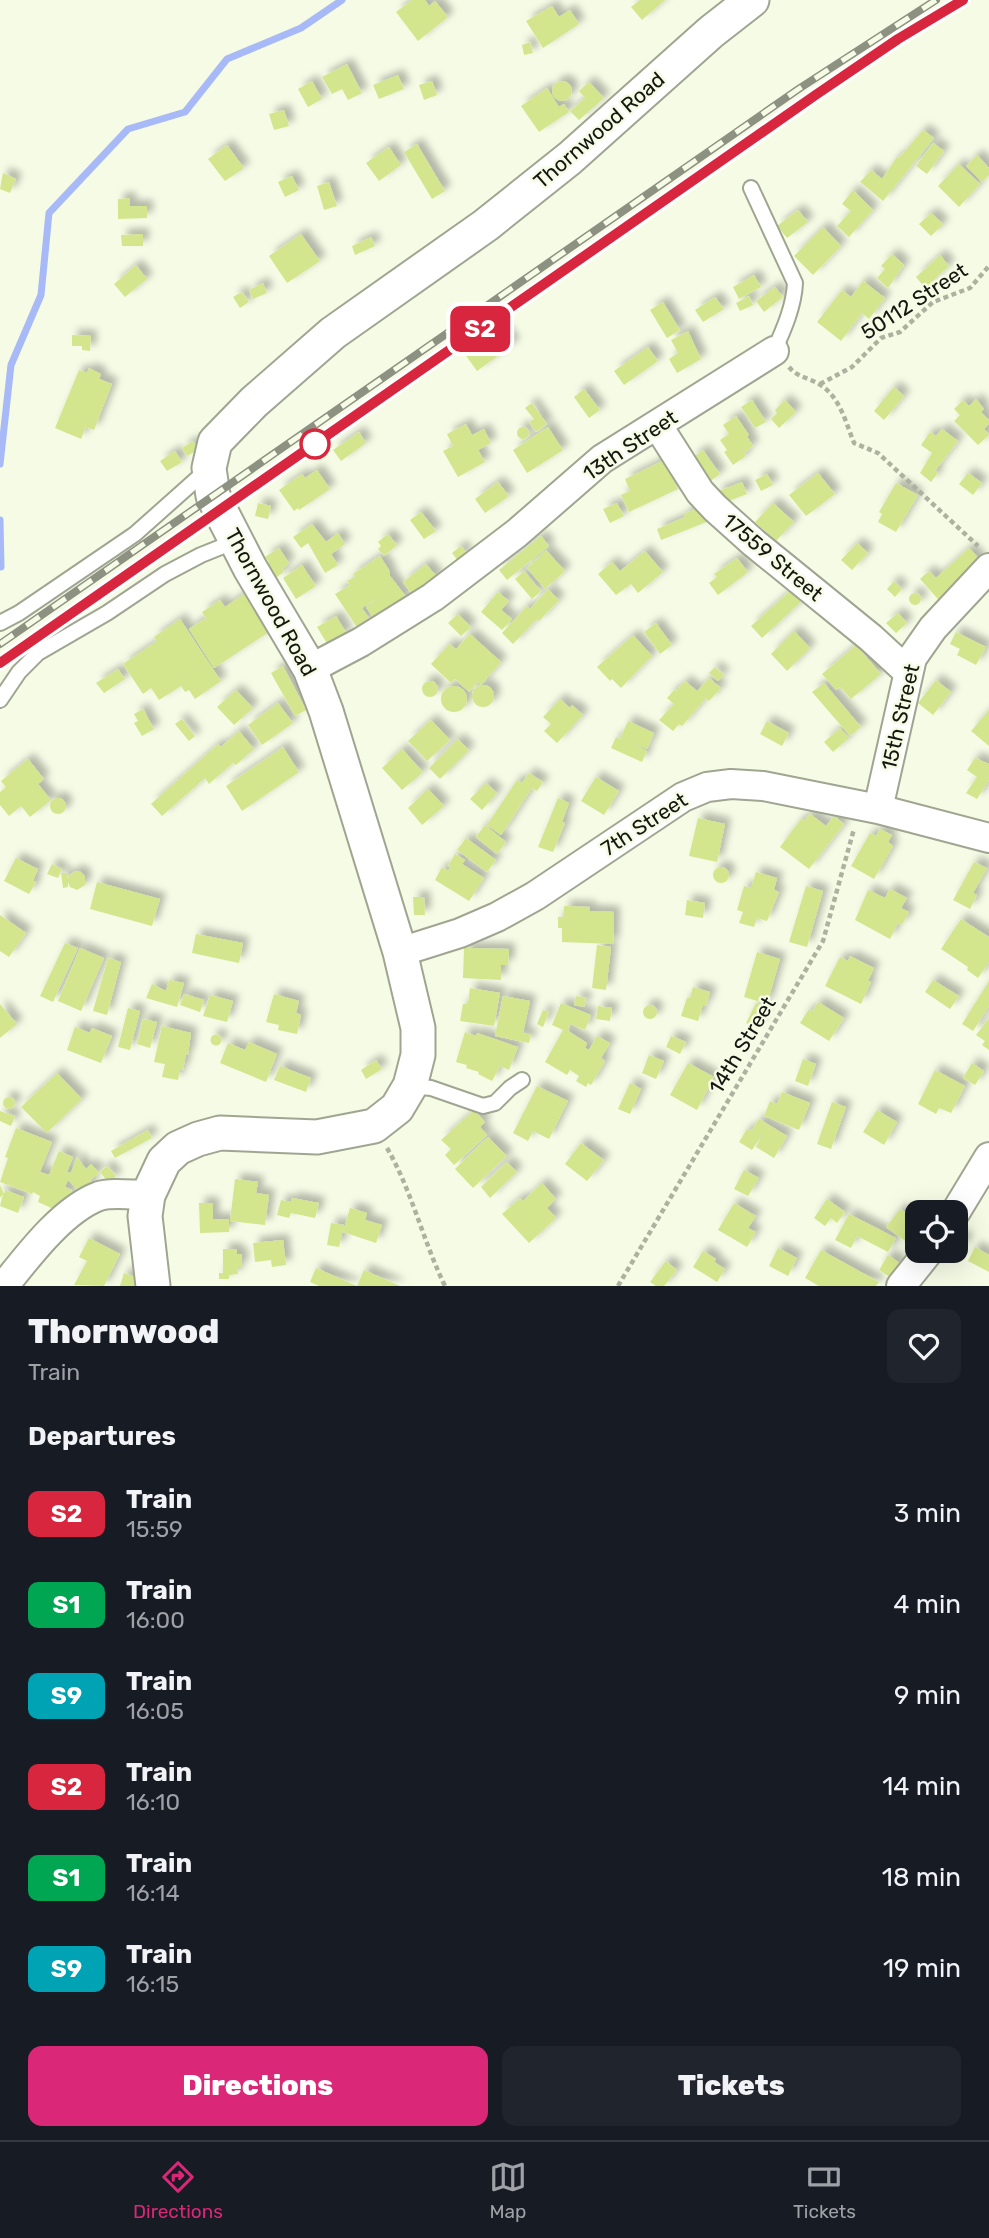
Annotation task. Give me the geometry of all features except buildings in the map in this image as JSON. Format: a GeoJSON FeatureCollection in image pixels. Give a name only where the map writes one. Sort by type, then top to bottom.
{"type":"FeatureCollection","features":[{"type":"Feature","properties":{"kind":"street","name":"Thornwood Road"},"geometry":{"type":"LineString","coordinates":[[374,1126],[397,1108],[410,1086],[418,1055],[418,1028],[400,952],[326,711],[310,669],[213,496],[209,468],[215,442],[254,402],[323,342],[486,225],[589,141],[711,32],[752,0]]}},
{"type":"Feature","properties":{"kind":"street","name":"13th Street"},"geometry":{"type":"LineString","coordinates":[[310,669],[361,642],[432,597],[517,533],[602,459],[774,351]]}},
{"type":"Feature","properties":{"kind":"street","name":"17559 Street"},"geometry":{"type":"LineString","coordinates":[[658,426],[701,492],[715,508],[908,672]]}},
{"type":"Feature","properties":{"kind":"street","name":"15th Street"},"geometry":{"type":"LineString","coordinates":[[869,808],[912,659],[984,557]]}},
{"type":"Feature","properties":{"kind":"street","name":"7th Street"},"geometry":{"type":"LineString","coordinates":[[400,952],[460,933],[497,917],[535,896],[683,797],[707,787],[731,784],[763,786],[869,808],[989,838]]}},
{"type":"Feature","properties":{"kind":"street"},"geometry":{"type":"LineString","coordinates":[[153,1286],[145,1216],[148,1195],[164,1161],[178,1148],[220,1133],[317,1137],[374,1126]]}},
{"type":"Feature","properties":{"kind":"street"},"geometry":{"type":"LineString","coordinates":[[963,1200],[989,1157]]}},
{"type":"Feature","properties":{"kind":"street"},"geometry":{"type":"LineString","coordinates":[[4,1286],[34,1249],[76,1209],[100,1195],[148,1195]]}},
{"type":"Feature","properties":{"kind":"street"},"geometry":{"type":"LineString","coordinates":[[901,1286],[919,1263]]}},
{"type":"Feature","properties":{"kind":"lane"},"geometry":{"type":"LineString","coordinates":[[751,188],[795,283],[795,294],[784,330],[774,351]]}},
{"type":"Feature","properties":{"kind":"lane"},"geometry":{"type":"LineString","coordinates":[[0,622],[19,613],[135,534],[209,468]]}},
{"type":"Feature","properties":{"kind":"lane"},"geometry":{"type":"LineString","coordinates":[[0,700],[19,672],[38,653],[107,613],[165,574],[236,541]]}},
{"type":"Feature","properties":{"kind":"lane"},"geometry":{"type":"LineString","coordinates":[[410,1086],[431,1088],[483,1106],[495,1103],[522,1080]]}},
{"type":"Feature","properties":{"kind":"path","name":"50112 Street"},"geometry":{"type":"LineString","coordinates":[[820,384],[852,367],[881,338],[900,332],[933,302],[970,289],[989,266]]}},
{"type":"Feature","properties":{"kind":"path"},"geometry":{"type":"LineString","coordinates":[[774,351],[795,374],[820,384],[834,396],[854,443],[878,453],[984,557]]}},
{"type":"Feature","properties":{"kind":"path","name":"14th Street"},"geometry":{"type":"LineString","coordinates":[[618,1286],[823,941],[869,808]]}},
{"type":"Feature","properties":{"kind":"path"},"geometry":{"type":"LineString","coordinates":[[374,1126],[403,1175],[445,1286]]}},
{"type":"Feature","properties":{"kind":"waterway"},"geometry":{"type":"LineString","coordinates":[[0,464],[11,365],[41,295],[49,213],[128,129],[185,112],[227,59],[301,28],[342,0]]}},
{"type":"Feature","properties":{"kind":"waterway"},"geometry":{"type":"LineString","coordinates":[[0,520],[1,567]]}},
{"type":"Feature","properties":{"kind":"railway"},"geometry":{"type":"LineString","coordinates":[[0,644],[800,88],[936,0]]}},
{"type":"Feature","properties":{"kind":"railway"},"geometry":{"type":"LineString","coordinates":[[0,663],[817,94],[898,39],[963,0]]}},
{"type":"Feature","properties":{"kind":"train","name":"S2"},"geometry":{"type":"LineString","coordinates":[[0,663],[817,94],[898,39],[963,0]]}}]}
